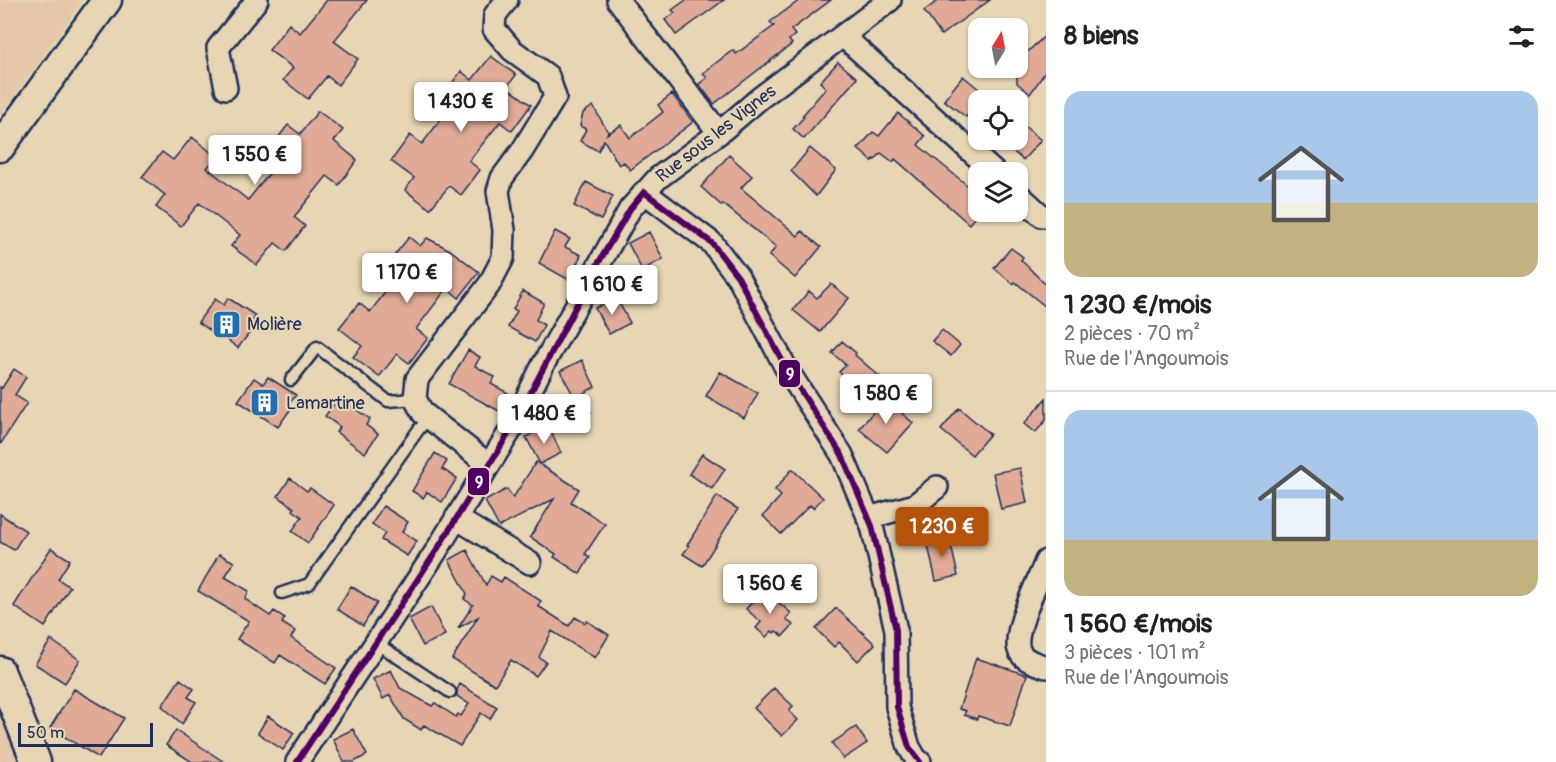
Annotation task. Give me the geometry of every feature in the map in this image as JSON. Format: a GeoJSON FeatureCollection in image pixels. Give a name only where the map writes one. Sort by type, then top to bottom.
{"type":"FeatureCollection","features":[{"type":"Feature","properties":{"kind":"street"},"geometry":{"type":"LineString","coordinates":[[0,147],[107,0]]}},
{"type":"Feature","properties":{"kind":"street"},"geometry":{"type":"LineString","coordinates":[[226,88],[218,48],[257,0]]}},
{"type":"Feature","properties":{"kind":"street"},"geometry":{"type":"LineString","coordinates":[[489,465],[423,414],[415,399],[417,379],[489,285],[503,258],[504,230],[498,191],[500,184],[555,97],[548,76],[512,50],[494,29],[495,15],[507,0]]}},
{"type":"Feature","properties":{"kind":"street"},"geometry":{"type":"LineString","coordinates":[[618,0],[719,133]]}},
{"type":"Feature","properties":{"kind":"street","name":"Rue sous les Vignes"},"geometry":{"type":"LineString","coordinates":[[297,762],[376,643],[512,428],[599,262],[630,209],[658,178],[891,0]]}},
{"type":"Feature","properties":{"kind":"street"},"geometry":{"type":"LineString","coordinates":[[843,36],[983,162]]}},
{"type":"Feature","properties":{"kind":"street"},"geometry":{"type":"LineString","coordinates":[[644,192],[712,243],[738,277],[786,368],[842,455],[868,519],[896,630],[897,706],[915,761]]}},
{"type":"Feature","properties":{"kind":"street"},"geometry":{"type":"LineString","coordinates":[[1028,203],[1042,216],[1046,216]]}},
{"type":"Feature","properties":{"kind":"street"},"geometry":{"type":"LineString","coordinates":[[868,519],[915,505],[937,487]]}},
{"type":"Feature","properties":{"kind":"street"},"geometry":{"type":"LineString","coordinates":[[456,518],[530,563]]}},
{"type":"Feature","properties":{"kind":"street"},"geometry":{"type":"LineString","coordinates":[[1046,561],[1018,633],[1019,650],[1026,660],[1046,667]]}},
{"type":"Feature","properties":{"kind":"street"},"geometry":{"type":"LineString","coordinates":[[0,671],[36,762]]}},
{"type":"Feature","properties":{"kind":"lane"},"geometry":{"type":"LineString","coordinates":[[291,380],[317,347],[388,401],[415,399]]}},
{"type":"Feature","properties":{"kind":"lane"},"geometry":{"type":"LineString","coordinates":[[282,593],[309,584],[429,418]]}},
{"type":"Feature","properties":{"kind":"lane"},"geometry":{"type":"LineString","coordinates":[[376,643],[450,692]]}},
{"type":"Feature","properties":{"kind":"shaded area"},"geometry":{"type":"Polygon","coordinates":[[[0,0],[83,0],[0,116],[0,0]]]}},
{"type":"Feature","properties":{"kind":"shaded area"},"geometry":{"type":"Polygon","coordinates":[[[0,706],[20,762],[0,762],[0,706]]]}},
{"type":"Feature","properties":{"kind":"building"},"geometry":{"type":"Polygon","coordinates":[[[327,0],[367,0],[334,41],[358,59],[338,85],[327,76],[308,99],[283,80],[293,68],[269,50],[289,24],[300,33],[327,0]]]}},
{"type":"Feature","properties":{"kind":"building"},"geometry":{"type":"Polygon","coordinates":[[[686,0],[724,0],[676,35],[665,20],[675,13],[672,10],[686,0]]]}},
{"type":"Feature","properties":{"kind":"building"},"geometry":{"type":"Polygon","coordinates":[[[800,0],[831,0],[791,30],[795,35],[789,40],[792,44],[714,104],[699,84],[707,78],[703,73],[733,50],[736,54],[774,26],[770,22],[800,0]]]}},
{"type":"Feature","properties":{"kind":"building"},"geometry":{"type":"Polygon","coordinates":[[[939,0],[990,0],[941,35],[924,11],[939,0]]]}},
{"type":"Feature","properties":{"kind":"building"},"geometry":{"type":"Polygon","coordinates":[[[1046,35],[1046,71],[1030,94],[1017,83],[1017,78],[1028,78],[1028,51],[1046,35]]]}},
{"type":"Feature","properties":{"kind":"building"},"geometry":{"type":"Polygon","coordinates":[[[491,56],[516,75],[507,87],[531,105],[512,131],[500,122],[469,161],[480,170],[461,195],[449,186],[430,209],[405,190],[414,178],[391,161],[410,135],[422,144],[452,105],[442,97],[461,71],[472,80],[491,56]]]}},
{"type":"Feature","properties":{"kind":"building"},"geometry":{"type":"Polygon","coordinates":[[[838,62],[857,78],[804,139],[793,129],[826,88],[820,82],[838,62]]]}},
{"type":"Feature","properties":{"kind":"building"},"geometry":{"type":"Polygon","coordinates":[[[963,76],[980,90],[968,90],[968,115],[966,117],[944,100],[963,76]]]}},
{"type":"Feature","properties":{"kind":"building"},"geometry":{"type":"Polygon","coordinates":[[[672,94],[693,122],[630,170],[624,162],[619,165],[604,140],[598,151],[580,141],[586,129],[580,126],[583,113],[593,106],[607,134],[621,125],[630,138],[663,112],[658,105],[672,94]]]}},
{"type":"Feature","properties":{"kind":"building"},"geometry":{"type":"Polygon","coordinates":[[[318,111],[343,130],[334,141],[357,160],[339,185],[327,176],[294,217],[305,226],[286,251],[275,243],[257,265],[231,246],[240,235],[199,203],[181,226],[156,207],[165,195],[142,177],[162,152],[173,160],[192,137],[217,157],[207,168],[248,200],[280,160],[269,151],[288,125],[300,134],[318,111]]]}},
{"type":"Feature","properties":{"kind":"building"},"geometry":{"type":"Polygon","coordinates":[[[898,113],[925,136],[918,145],[968,186],[968,222],[971,222],[969,224],[895,159],[893,162],[881,153],[872,161],[858,149],[873,132],[879,136],[898,113]]]}},
{"type":"Feature","properties":{"kind":"building"},"geometry":{"type":"Polygon","coordinates":[[[1028,129],[1041,140],[1023,160],[1011,150],[1028,150],[1028,129]]]}},
{"type":"Feature","properties":{"kind":"building"},"geometry":{"type":"Polygon","coordinates":[[[810,148],[836,170],[816,196],[791,171],[810,148]]]}},
{"type":"Feature","properties":{"kind":"building"},"geometry":{"type":"Polygon","coordinates":[[[729,155],[752,176],[741,188],[798,236],[802,231],[821,247],[795,278],[769,256],[776,247],[701,187],[729,155]]]}},
{"type":"Feature","properties":{"kind":"building"},"geometry":{"type":"Polygon","coordinates":[[[586,182],[613,196],[601,220],[574,206],[586,182]]]}},
{"type":"Feature","properties":{"kind":"building"},"geometry":{"type":"Polygon","coordinates":[[[555,231],[570,239],[565,247],[581,255],[569,280],[539,263],[555,231]]]}},
{"type":"Feature","properties":{"kind":"building"},"geometry":{"type":"Polygon","coordinates":[[[649,232],[663,259],[642,270],[628,243],[649,232]]]}},
{"type":"Feature","properties":{"kind":"building"},"geometry":{"type":"Polygon","coordinates":[[[409,237],[420,246],[427,238],[450,250],[479,272],[459,298],[447,288],[416,329],[428,338],[409,363],[397,354],[379,377],[353,357],[362,346],[339,328],[359,303],[370,312],[401,272],[389,262],[409,237]]]}},
{"type":"Feature","properties":{"kind":"building"},"geometry":{"type":"Polygon","coordinates":[[[1011,248],[1023,257],[1021,260],[1046,285],[1046,307],[994,268],[1011,248]]]}},
{"type":"Feature","properties":{"kind":"building"},"geometry":{"type":"Polygon","coordinates":[[[831,284],[849,298],[820,332],[793,310],[809,291],[817,298],[831,284]]]}},
{"type":"Feature","properties":{"kind":"building"},"geometry":{"type":"Polygon","coordinates":[[[523,291],[544,303],[536,320],[544,325],[535,342],[508,327],[517,311],[513,309],[523,291]]]}},
{"type":"Feature","properties":{"kind":"building"},"geometry":{"type":"Polygon","coordinates":[[[616,297],[630,323],[609,334],[595,308],[616,297]]]}},
{"type":"Feature","properties":{"kind":"building","name":"Molière"},"geometry":{"type":"Polygon","coordinates":[[[228,298],[256,316],[250,325],[253,328],[238,348],[198,322],[215,299],[224,305],[228,298]]]}},
{"type":"Feature","properties":{"kind":"building"},"geometry":{"type":"Polygon","coordinates":[[[942,330],[960,345],[951,356],[932,341],[942,330]]]}},
{"type":"Feature","properties":{"kind":"building"},"geometry":{"type":"Polygon","coordinates":[[[842,341],[886,382],[871,400],[839,372],[846,365],[832,353],[842,341]]]}},
{"type":"Feature","properties":{"kind":"building"},"geometry":{"type":"Polygon","coordinates":[[[468,350],[480,357],[475,366],[495,377],[491,384],[508,393],[499,411],[449,384],[468,350]]]}},
{"type":"Feature","properties":{"kind":"building"},"geometry":{"type":"Polygon","coordinates":[[[582,360],[595,387],[575,398],[560,371],[582,360]]]}},
{"type":"Feature","properties":{"kind":"building"},"geometry":{"type":"Polygon","coordinates":[[[14,369],[26,377],[15,395],[27,403],[0,445],[0,387],[2,388],[14,369]]]}},
{"type":"Feature","properties":{"kind":"building"},"geometry":{"type":"Polygon","coordinates":[[[720,372],[758,393],[744,418],[706,396],[720,372]]]}},
{"type":"Feature","properties":{"kind":"building","name":"Lamartine"},"geometry":{"type":"Polygon","coordinates":[[[268,377],[296,395],[289,404],[292,407],[278,427],[238,401],[254,378],[263,384],[268,377]]]}},
{"type":"Feature","properties":{"kind":"building"},"geometry":{"type":"Polygon","coordinates":[[[885,398],[913,423],[887,452],[859,429],[885,398]]]}},
{"type":"Feature","properties":{"kind":"building"},"geometry":{"type":"Polygon","coordinates":[[[1046,398],[1046,420],[1035,433],[1024,424],[1046,398]]]}},
{"type":"Feature","properties":{"kind":"building"},"geometry":{"type":"Polygon","coordinates":[[[343,401],[370,419],[366,425],[378,434],[365,453],[336,432],[340,427],[325,416],[335,403],[339,406],[343,401]]]}},
{"type":"Feature","properties":{"kind":"building"},"geometry":{"type":"Polygon","coordinates":[[[579,405],[591,412],[583,424],[572,416],[579,405]]]}},
{"type":"Feature","properties":{"kind":"building"},"geometry":{"type":"Polygon","coordinates":[[[959,408],[990,434],[972,455],[941,430],[959,408]]]}},
{"type":"Feature","properties":{"kind":"building"},"geometry":{"type":"Polygon","coordinates":[[[548,425],[561,453],[540,464],[526,437],[548,425]]]}},
{"type":"Feature","properties":{"kind":"building"},"geometry":{"type":"Polygon","coordinates":[[[435,453],[447,461],[442,469],[457,478],[442,502],[427,492],[423,498],[412,491],[435,453]]]}},
{"type":"Feature","properties":{"kind":"building"},"geometry":{"type":"Polygon","coordinates":[[[702,454],[725,469],[712,489],[689,474],[702,454]]]}},
{"type":"Feature","properties":{"kind":"building"},"geometry":{"type":"Polygon","coordinates":[[[536,462],[579,489],[571,502],[605,524],[585,554],[590,557],[580,574],[554,557],[556,554],[530,537],[554,499],[499,527],[485,501],[507,489],[513,498],[536,462]]]}},
{"type":"Feature","properties":{"kind":"building"},"geometry":{"type":"Polygon","coordinates":[[[1020,468],[1027,503],[1001,509],[993,473],[1020,468]]]}},
{"type":"Feature","properties":{"kind":"building"},"geometry":{"type":"Polygon","coordinates":[[[792,469],[823,498],[813,508],[810,505],[781,534],[763,516],[781,496],[775,490],[792,469]]]}},
{"type":"Feature","properties":{"kind":"building"},"geometry":{"type":"Polygon","coordinates":[[[290,478],[307,491],[310,488],[334,505],[308,543],[292,531],[302,517],[278,496],[290,478]]]}},
{"type":"Feature","properties":{"kind":"building"},"geometry":{"type":"Polygon","coordinates":[[[717,496],[738,509],[702,566],[683,554],[717,496]]]}},
{"type":"Feature","properties":{"kind":"building"},"geometry":{"type":"Polygon","coordinates":[[[383,506],[408,522],[402,532],[417,541],[407,556],[381,540],[385,533],[372,524],[383,506]]]}},
{"type":"Feature","properties":{"kind":"building"},"geometry":{"type":"Polygon","coordinates":[[[0,514],[26,531],[14,550],[0,542],[0,514]]]}},
{"type":"Feature","properties":{"kind":"building"},"geometry":{"type":"Polygon","coordinates":[[[949,536],[958,576],[936,581],[927,541],[949,536]]]}},
{"type":"Feature","properties":{"kind":"building"},"geometry":{"type":"Polygon","coordinates":[[[51,548],[70,560],[58,579],[70,587],[45,627],[14,606],[51,548]]]}},
{"type":"Feature","properties":{"kind":"building"},"geometry":{"type":"Polygon","coordinates":[[[467,550],[486,585],[491,576],[501,582],[504,577],[541,601],[538,606],[569,626],[575,617],[585,623],[587,621],[609,635],[595,658],[552,631],[539,657],[546,662],[536,676],[511,660],[495,685],[452,659],[478,617],[458,628],[473,605],[464,599],[467,594],[449,560],[467,550]]]}},
{"type":"Feature","properties":{"kind":"building"},"geometry":{"type":"Polygon","coordinates":[[[219,554],[234,562],[225,577],[249,591],[245,599],[270,616],[274,611],[285,618],[282,623],[295,631],[291,638],[336,668],[325,684],[280,655],[275,663],[237,639],[249,621],[198,591],[219,554]]]}},
{"type":"Feature","properties":{"kind":"building"},"geometry":{"type":"Polygon","coordinates":[[[351,586],[377,603],[363,626],[337,609],[351,586]]]}},
{"type":"Feature","properties":{"kind":"building"},"geometry":{"type":"Polygon","coordinates":[[[763,589],[791,613],[786,619],[793,625],[783,636],[772,631],[766,637],[756,628],[761,622],[746,609],[763,589]]]}},
{"type":"Feature","properties":{"kind":"building"},"geometry":{"type":"Polygon","coordinates":[[[431,607],[445,635],[423,646],[409,619],[431,607]]]}},
{"type":"Feature","properties":{"kind":"building"},"geometry":{"type":"Polygon","coordinates":[[[836,608],[875,644],[858,661],[839,642],[834,647],[816,629],[836,608]]]}},
{"type":"Feature","properties":{"kind":"building"},"geometry":{"type":"Polygon","coordinates":[[[51,640],[80,660],[65,683],[35,664],[51,640]]]}},
{"type":"Feature","properties":{"kind":"building"},"geometry":{"type":"Polygon","coordinates":[[[976,658],[1027,675],[1010,726],[978,716],[977,719],[964,715],[966,711],[959,709],[976,658]]]}},
{"type":"Feature","properties":{"kind":"building"},"geometry":{"type":"Polygon","coordinates":[[[391,670],[400,688],[432,706],[435,703],[456,717],[458,714],[461,716],[469,704],[457,696],[460,684],[497,707],[490,719],[481,713],[460,746],[424,725],[421,730],[404,719],[390,695],[383,699],[373,679],[391,670]]]}},
{"type":"Feature","properties":{"kind":"building"},"geometry":{"type":"Polygon","coordinates":[[[180,679],[194,689],[188,697],[196,702],[182,724],[162,706],[180,679]]]}},
{"type":"Feature","properties":{"kind":"building"},"geometry":{"type":"Polygon","coordinates":[[[774,688],[793,706],[789,711],[798,720],[782,736],[754,708],[774,688]]]}},
{"type":"Feature","properties":{"kind":"building"},"geometry":{"type":"Polygon","coordinates":[[[74,689],[124,718],[99,758],[50,728],[74,689]]]}},
{"type":"Feature","properties":{"kind":"building"},"geometry":{"type":"Polygon","coordinates":[[[268,716],[294,733],[283,750],[258,733],[268,716]]]}},
{"type":"Feature","properties":{"kind":"building"},"geometry":{"type":"Polygon","coordinates":[[[856,727],[867,743],[843,759],[832,743],[856,727]]]}},
{"type":"Feature","properties":{"kind":"building"},"geometry":{"type":"Polygon","coordinates":[[[353,729],[367,755],[354,762],[344,762],[333,739],[353,729]]]}},
{"type":"Feature","properties":{"kind":"building"},"geometry":{"type":"Polygon","coordinates":[[[176,730],[224,762],[192,762],[166,745],[176,730]]]}},
{"type":"Feature","properties":{"kind":"transit line","name":"9"},"geometry":{"type":"LineString","coordinates":[[644,192],[712,243],[738,277],[786,368],[842,455],[872,526],[896,630],[897,707],[909,747],[920,762]]}},
{"type":"Feature","properties":{"kind":"transit line","name":"9"},"geometry":{"type":"LineString","coordinates":[[297,762],[435,553],[512,428],[599,262],[630,209],[644,192]]}},
{"type":"Feature","properties":{"kind":"place","name":"Molière"},"geometry":{"type":"Point","coordinates":[226,324]}},
{"type":"Feature","properties":{"kind":"place","name":"Lamartine"},"geometry":{"type":"Point","coordinates":[265,403]}}]}
